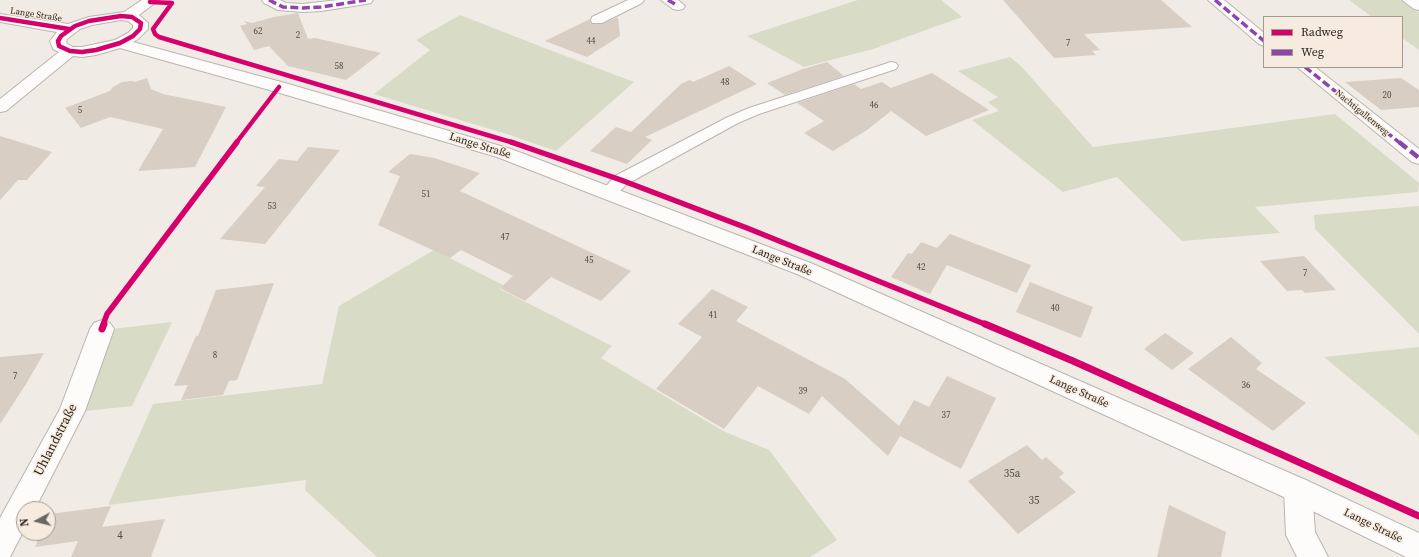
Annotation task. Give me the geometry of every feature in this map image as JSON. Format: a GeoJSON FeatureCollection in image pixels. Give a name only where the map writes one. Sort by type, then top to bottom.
{"type":"FeatureCollection","features":[{"type":"Feature","properties":{"kind":"main road"},"geometry":{"type":"LineString","coordinates":[[128,16],[152,0]]}},
{"type":"Feature","properties":{"kind":"main road"},"geometry":{"type":"LineString","coordinates":[[269,0],[283,7],[303,8],[321,7],[366,0]]}},
{"type":"Feature","properties":{"kind":"main road"},"geometry":{"type":"LineString","coordinates":[[1215,0],[1263,40]]}},
{"type":"Feature","properties":{"kind":"main road"},"geometry":{"type":"LineString","coordinates":[[1409,0],[1419,6]]}},
{"type":"Feature","properties":{"kind":"main road"},"geometry":{"type":"LineString","coordinates":[[128,16],[139,20],[141,23],[140,29],[133,36],[120,43],[96,50],[70,51],[59,46],[58,41],[69,29],[89,21],[107,17],[128,16]]}},
{"type":"Feature","properties":{"kind":"main road","name":"Lange Straße"},"geometry":{"type":"LineString","coordinates":[[0,18],[69,29]]}},
{"type":"Feature","properties":{"kind":"main road","name":"Lange Straße"},"geometry":{"type":"LineString","coordinates":[[120,43],[279,87],[504,153],[805,269],[1298,490],[1419,548]]}},
{"type":"Feature","properties":{"kind":"main road"},"geometry":{"type":"LineString","coordinates":[[0,107],[70,51]]}},
{"type":"Feature","properties":{"kind":"main road","name":"Nachtigallenweg"},"geometry":{"type":"LineString","coordinates":[[1306,68],[1419,158]]}},
{"type":"Feature","properties":{"kind":"main road","name":"Uhlandstraße"},"geometry":{"type":"LineString","coordinates":[[0,546],[72,411],[102,329]]}},
{"type":"Feature","properties":{"kind":"main road"},"geometry":{"type":"LineString","coordinates":[[1298,490],[1301,536],[1314,557]]}},
{"type":"Feature","properties":{"kind":"lane"},"geometry":{"type":"LineString","coordinates":[[597,20],[638,0]]}},
{"type":"Feature","properties":{"kind":"lane"},"geometry":{"type":"LineString","coordinates":[[608,193],[621,180],[733,120],[754,111],[891,66]]}},
{"type":"Feature","properties":{"kind":"green space"},"geometry":{"type":"Polygon","coordinates":[[[858,0],[941,0],[962,17],[873,49],[804,67],[747,36],[858,0]]]}},
{"type":"Feature","properties":{"kind":"green space"},"geometry":{"type":"Polygon","coordinates":[[[1349,0],[1400,0],[1419,12],[1419,50],[1403,39],[1403,16],[1371,16],[1349,0]]]}},
{"type":"Feature","properties":{"kind":"green space"},"geometry":{"type":"Polygon","coordinates":[[[460,15],[634,82],[556,151],[510,135],[374,94],[430,50],[416,40],[460,15]]]}},
{"type":"Feature","properties":{"kind":"green space"},"geometry":{"type":"Polygon","coordinates":[[[1010,57],[1021,66],[1093,147],[1335,114],[1419,183],[1418,192],[1255,207],[1280,233],[1182,241],[1117,177],[1063,192],[972,120],[999,111],[988,102],[998,97],[958,71],[1010,57]]]}},
{"type":"Feature","properties":{"kind":"green space"},"geometry":{"type":"Polygon","coordinates":[[[1419,206],[1419,334],[1315,229],[1314,215],[1419,206]]]}},
{"type":"Feature","properties":{"kind":"green space"},"geometry":{"type":"Polygon","coordinates":[[[434,250],[503,285],[500,289],[612,346],[601,358],[723,431],[769,450],[837,540],[810,557],[377,557],[305,490],[306,480],[108,505],[153,404],[322,384],[339,306],[434,250]]]}},
{"type":"Feature","properties":{"kind":"green space"},"geometry":{"type":"Polygon","coordinates":[[[172,322],[132,406],[76,412],[112,329],[172,322]]]}},
{"type":"Feature","properties":{"kind":"green space"},"geometry":{"type":"Polygon","coordinates":[[[1419,347],[1419,436],[1324,357],[1419,347]]]}},
{"type":"Feature","properties":{"kind":"building"},"geometry":{"type":"Polygon","coordinates":[[[1003,0],[1161,0],[1192,27],[1084,34],[1100,50],[1092,51],[1096,55],[1054,58],[1003,0]]]}},
{"type":"Feature","properties":{"kind":"building"},"geometry":{"type":"Polygon","coordinates":[[[298,13],[308,39],[315,38],[381,53],[346,80],[288,66],[269,46],[254,50],[240,26],[247,24],[244,21],[252,23],[298,13]]]}},
{"type":"Feature","properties":{"kind":"building"},"geometry":{"type":"Polygon","coordinates":[[[618,17],[620,36],[587,57],[545,41],[590,19],[591,24],[602,24],[618,17]]]}},
{"type":"Feature","properties":{"kind":"building"},"geometry":{"type":"Polygon","coordinates":[[[827,62],[844,76],[785,95],[767,83],[803,69],[827,62]]]}},
{"type":"Feature","properties":{"kind":"building"},"geometry":{"type":"Polygon","coordinates":[[[729,66],[757,84],[645,137],[652,140],[627,164],[590,151],[616,127],[631,132],[681,84],[690,80],[693,82],[729,66]]]}},
{"type":"Feature","properties":{"kind":"building"},"geometry":{"type":"Polygon","coordinates":[[[932,73],[989,110],[926,136],[891,111],[867,130],[833,151],[804,133],[824,121],[797,103],[854,84],[861,89],[882,82],[891,88],[932,73]]]}},
{"type":"Feature","properties":{"kind":"building"},"geometry":{"type":"Polygon","coordinates":[[[147,78],[151,89],[163,94],[226,107],[195,167],[138,171],[163,129],[110,117],[81,128],[65,108],[110,91],[113,87],[122,82],[135,82],[147,78]]]}},
{"type":"Feature","properties":{"kind":"building"},"geometry":{"type":"Polygon","coordinates":[[[1401,78],[1419,90],[1419,107],[1381,110],[1345,82],[1401,78]]]}},
{"type":"Feature","properties":{"kind":"building"},"geometry":{"type":"Polygon","coordinates":[[[0,136],[52,152],[27,180],[18,180],[0,200],[0,136]]]}},
{"type":"Feature","properties":{"kind":"building"},"geometry":{"type":"Polygon","coordinates":[[[308,147],[340,150],[265,244],[220,239],[265,187],[256,186],[279,159],[297,161],[308,147]]]}},
{"type":"Feature","properties":{"kind":"building"},"geometry":{"type":"Polygon","coordinates":[[[410,154],[434,158],[480,173],[460,191],[631,271],[601,301],[551,277],[525,301],[500,288],[513,276],[461,250],[450,258],[378,225],[400,176],[388,172],[410,154]]]}},
{"type":"Feature","properties":{"kind":"building"},"geometry":{"type":"Polygon","coordinates":[[[950,234],[1031,265],[1017,293],[947,265],[930,294],[891,277],[908,253],[912,254],[921,242],[937,248],[950,234]]]}},
{"type":"Feature","properties":{"kind":"building"},"geometry":{"type":"Polygon","coordinates":[[[1304,256],[1336,290],[1305,293],[1302,290],[1287,291],[1260,261],[1304,256]]]}},
{"type":"Feature","properties":{"kind":"building"},"geometry":{"type":"Polygon","coordinates":[[[1030,282],[1093,307],[1081,338],[1016,312],[1030,282]]]}},
{"type":"Feature","properties":{"kind":"building"},"geometry":{"type":"Polygon","coordinates":[[[274,283],[237,380],[229,381],[223,395],[181,400],[188,385],[174,386],[196,336],[198,336],[216,290],[274,283]]]}},
{"type":"Feature","properties":{"kind":"building"},"geometry":{"type":"Polygon","coordinates":[[[712,289],[748,307],[736,321],[845,379],[899,426],[914,400],[929,407],[947,376],[996,398],[961,469],[900,436],[888,456],[822,396],[809,414],[758,386],[724,429],[656,389],[702,337],[678,324],[712,289]]]}},
{"type":"Feature","properties":{"kind":"building"},"geometry":{"type":"Polygon","coordinates":[[[1165,333],[1194,353],[1172,370],[1144,349],[1165,333]]]}},
{"type":"Feature","properties":{"kind":"building"},"geometry":{"type":"Polygon","coordinates":[[[1231,337],[1262,363],[1256,369],[1306,403],[1273,431],[1188,369],[1231,337]]]}},
{"type":"Feature","properties":{"kind":"building"},"geometry":{"type":"Polygon","coordinates":[[[44,353],[26,384],[0,424],[0,357],[44,353]]]}},
{"type":"Feature","properties":{"kind":"building"},"geometry":{"type":"Polygon","coordinates":[[[1027,445],[1042,460],[1046,457],[1064,473],[1059,477],[1076,492],[1018,534],[968,481],[1027,445]]]}},
{"type":"Feature","properties":{"kind":"building"},"geometry":{"type":"Polygon","coordinates":[[[1169,505],[1226,532],[1221,557],[1157,557],[1169,505]]]}},
{"type":"Feature","properties":{"kind":"building"},"geometry":{"type":"Polygon","coordinates":[[[111,506],[102,527],[165,519],[151,557],[71,557],[78,541],[35,547],[38,541],[56,541],[56,513],[111,506]]]}},
{"type":"Feature","properties":{"kind":"marked path"},"geometry":{"type":"LineString","coordinates":[[269,0],[283,7],[303,8],[321,7],[366,0]]}},
{"type":"Feature","properties":{"kind":"marked path"},"geometry":{"type":"LineString","coordinates":[[668,0],[678,6]]}},
{"type":"Feature","properties":{"kind":"marked path"},"geometry":{"type":"LineString","coordinates":[[1215,0],[1263,40]]}},
{"type":"Feature","properties":{"kind":"marked path"},"geometry":{"type":"LineString","coordinates":[[1306,68],[1419,158]]}},
{"type":"Feature","properties":{"kind":"cycle path"},"geometry":{"type":"LineString","coordinates":[[150,2],[172,3],[153,29],[155,34],[159,37],[505,140],[621,180],[893,286],[1073,361],[1419,516]]}},
{"type":"Feature","properties":{"kind":"cycle path"},"geometry":{"type":"LineString","coordinates":[[121,16],[132,17],[141,23],[140,29],[133,36],[120,43],[96,50],[82,52],[70,51],[59,46],[58,41],[61,36],[75,26],[89,21],[121,16]]}},
{"type":"Feature","properties":{"kind":"cycle path"},"geometry":{"type":"LineString","coordinates":[[0,18],[69,29]]}},
{"type":"Feature","properties":{"kind":"cycle path"},"geometry":{"type":"LineString","coordinates":[[102,329],[107,314],[279,87]]}}]}
